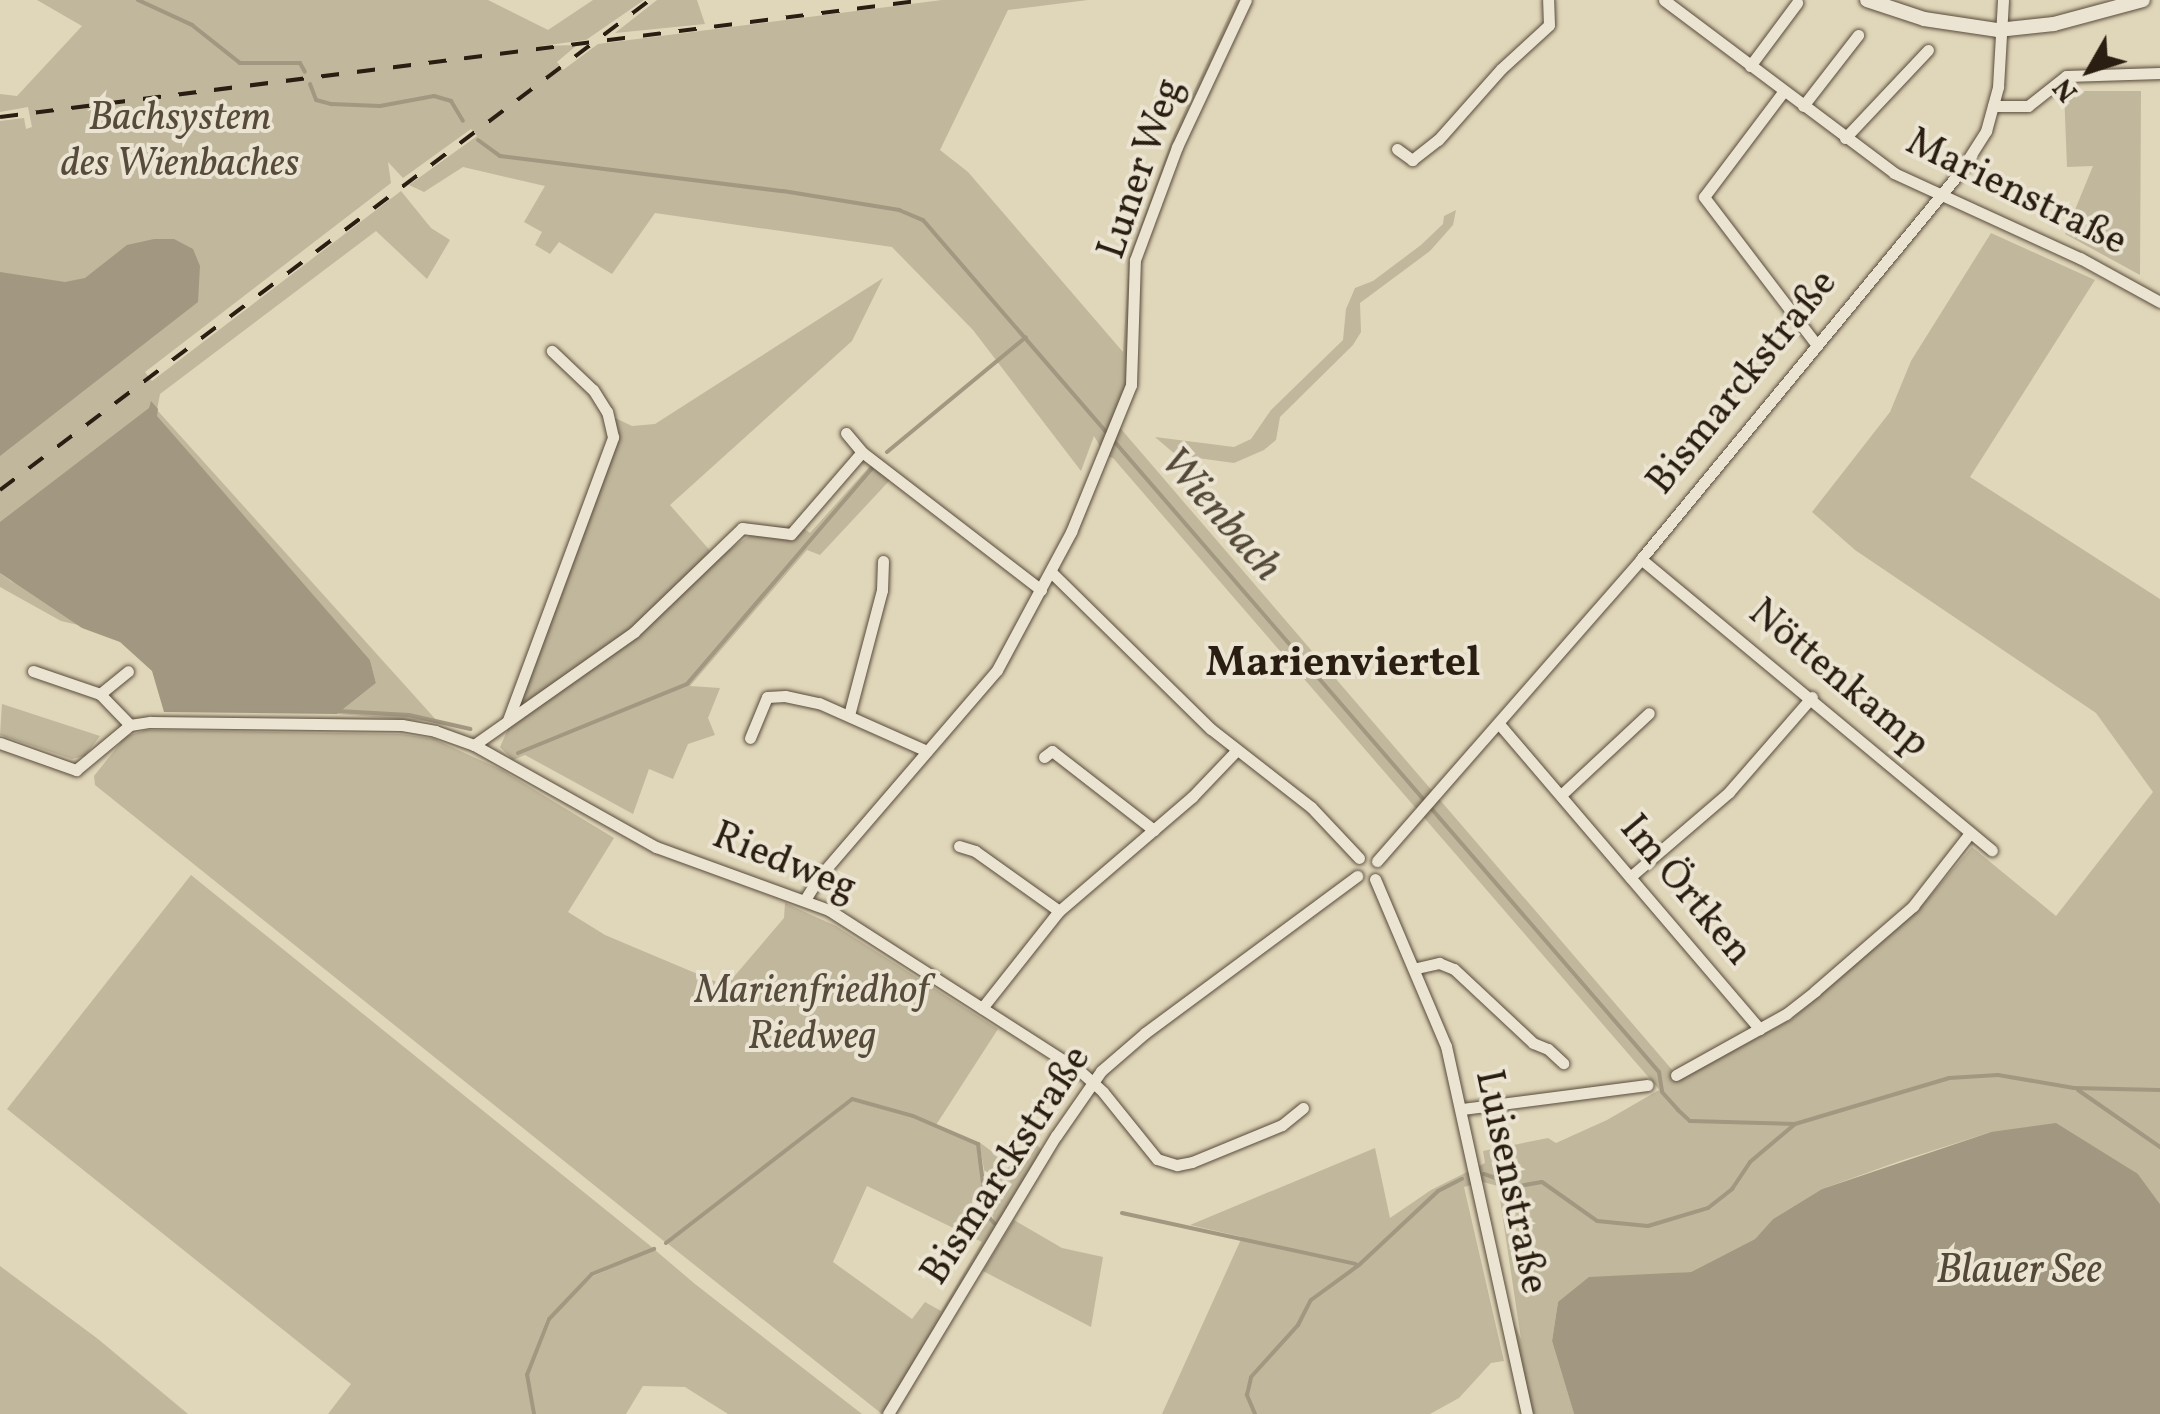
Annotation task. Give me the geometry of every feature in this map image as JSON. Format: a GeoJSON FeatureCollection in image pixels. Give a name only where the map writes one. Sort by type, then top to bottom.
{"type":"FeatureCollection","features":[{"type":"Feature","properties":{"kind":"street","name":"Luner Weg"},"geometry":{"type":"LineString","coordinates":[[806,898],[819,876],[997,670],[1051,572],[1117,427],[1131,385],[1135,260],[1192,114],[1246,0]]}},
{"type":"Feature","properties":{"kind":"street"},"geometry":{"type":"LineString","coordinates":[[1396,149],[1412,160],[1438,140],[1501,69],[1549,25],[1548,0]]}},
{"type":"Feature","properties":{"kind":"street","name":"Marienstraße"},"geometry":{"type":"LineString","coordinates":[[1664,0],[1903,178],[2080,258],[2160,302]]}},
{"type":"Feature","properties":{"kind":"street"},"geometry":{"type":"LineString","coordinates":[[1867,0],[1924,19],[1998,30],[2054,24],[2143,0]]}},
{"type":"Feature","properties":{"kind":"street","name":"Bismarckstraße"},"geometry":{"type":"LineString","coordinates":[[1378,861],[1642,560],[1978,147],[2000,77],[1998,30],[2003,0]]}},
{"type":"Feature","properties":{"kind":"street"},"geometry":{"type":"LineString","coordinates":[[1750,66],[1797,2]]}},
{"type":"Feature","properties":{"kind":"street"},"geometry":{"type":"LineString","coordinates":[[1803,106],[1858,35]]}},
{"type":"Feature","properties":{"kind":"street","name":"Marienstraße"},"geometry":{"type":"LineString","coordinates":[[1845,138],[1928,50]]}},
{"type":"Feature","properties":{"kind":"street"},"geometry":{"type":"LineString","coordinates":[[1993,106],[2031,104],[2066,76],[2160,73]]}},
{"type":"Feature","properties":{"kind":"street"},"geometry":{"type":"LineString","coordinates":[[1783,92],[1704,197],[1816,344]]}},
{"type":"Feature","properties":{"kind":"street"},"geometry":{"type":"LineString","coordinates":[[508,720],[614,437],[608,412],[593,390],[552,351]]}},
{"type":"Feature","properties":{"kind":"street"},"geometry":{"type":"LineString","coordinates":[[846,433],[862,452],[1042,590]]}},
{"type":"Feature","properties":{"kind":"street"},"geometry":{"type":"LineString","coordinates":[[474,745],[634,632],[742,528],[791,534],[862,452]]}},
{"type":"Feature","properties":{"kind":"street","name":"Nöttenkamp"},"geometry":{"type":"LineString","coordinates":[[1642,560],[1992,850]]}},
{"type":"Feature","properties":{"kind":"street"},"geometry":{"type":"LineString","coordinates":[[849,715],[882,590],[883,561]]}},
{"type":"Feature","properties":{"kind":"street"},"geometry":{"type":"LineString","coordinates":[[1051,572],[1236,751],[1311,807],[1359,858]]}},
{"type":"Feature","properties":{"kind":"street"},"geometry":{"type":"LineString","coordinates":[[0,743],[76,770],[130,725],[100,694],[33,671]]}},
{"type":"Feature","properties":{"kind":"street"},"geometry":{"type":"LineString","coordinates":[[100,694],[128,671]]}},
{"type":"Feature","properties":{"kind":"street"},"geometry":{"type":"LineString","coordinates":[[750,738],[767,698],[820,702],[927,752]]}},
{"type":"Feature","properties":{"kind":"street"},"geometry":{"type":"LineString","coordinates":[[1630,878],[1729,792],[1812,698]]}},
{"type":"Feature","properties":{"kind":"street"},"geometry":{"type":"LineString","coordinates":[[1562,795],[1649,713]]}},
{"type":"Feature","properties":{"kind":"street","name":"Riedweg"},"geometry":{"type":"LineString","coordinates":[[130,725],[402,725],[435,730],[474,745],[656,847],[806,898],[1093,1082],[1148,1153],[1177,1165],[1282,1125],[1303,1108]]}},
{"type":"Feature","properties":{"kind":"street","name":"Im Örtken"},"geometry":{"type":"LineString","coordinates":[[1500,726],[1760,1029]]}},
{"type":"Feature","properties":{"kind":"street"},"geometry":{"type":"LineString","coordinates":[[490,755],[496,733]]}},
{"type":"Feature","properties":{"kind":"street"},"geometry":{"type":"LineString","coordinates":[[1044,757],[1052,751],[1154,830]]}},
{"type":"Feature","properties":{"kind":"street"},"geometry":{"type":"LineString","coordinates":[[982,1008],[1059,911],[1154,830],[1236,751]]}},
{"type":"Feature","properties":{"kind":"street"},"geometry":{"type":"LineString","coordinates":[[1676,1075],[1760,1029],[1815,992],[1913,906],[1970,833]]}},
{"type":"Feature","properties":{"kind":"street"},"geometry":{"type":"LineString","coordinates":[[959,846],[975,851],[1059,911]]}},
{"type":"Feature","properties":{"kind":"street"},"geometry":{"type":"LineString","coordinates":[[1369,856],[1378,861],[1380,870],[1375,879],[1365,881],[1357,876],[1354,867],[1359,858],[1369,856]]}},
{"type":"Feature","properties":{"kind":"street","name":"Bismarckstraße"},"geometry":{"type":"LineString","coordinates":[[888,1414],[1093,1082],[1146,1032],[1357,876]]}},
{"type":"Feature","properties":{"kind":"street","name":"Luisenstraße"},"geometry":{"type":"LineString","coordinates":[[1375,879],[1417,968],[1446,1046],[1527,1414]]}},
{"type":"Feature","properties":{"kind":"street","name":"Luisenstraße"},"geometry":{"type":"LineString","coordinates":[[1417,968],[1439,963],[1454,968],[1533,1043],[1548,1049],[1563,1063]]}},
{"type":"Feature","properties":{"kind":"street"},"geometry":{"type":"LineString","coordinates":[[1462,1109],[1647,1085]]}},
{"type":"Feature","properties":{"kind":"green space","name":"Bachsystem des Wienbaches"},"geometry":{"type":"Polygon","coordinates":[[[37,0],[488,0],[548,30],[593,0],[644,0],[586,40],[541,46],[577,45],[557,62],[563,70],[598,44],[942,0],[1088,0],[1008,10],[940,150],[968,172],[1123,352],[1129,258],[1174,134],[1236,0],[1240,0],[1186,115],[1131,255],[1126,392],[1115,422],[1680,1079],[1792,1019],[1919,909],[1972,847],[2056,916],[2153,792],[2096,713],[1855,550],[1812,512],[1890,412],[1911,361],[1991,233],[2095,280],[1970,477],[2160,599],[2160,1204],[2138,1174],[1991,1132],[1900,1161],[1822,1189],[1773,1219],[1755,1239],[1691,1272],[1649,1275],[1558,1302],[1552,1341],[1574,1414],[1532,1414],[1513,1321],[1521,1339],[1498,1186],[1483,1182],[1464,1187],[1504,1361],[1491,1363],[1459,1398],[1430,1414],[1162,1414],[1242,1237],[1190,1225],[1375,1148],[1390,1218],[1431,1190],[1485,1163],[1483,1151],[1548,1138],[1556,1143],[1659,1090],[1113,458],[1106,456],[1094,436],[1081,471],[973,330],[892,247],[655,213],[612,274],[559,242],[550,254],[535,245],[542,232],[524,222],[545,186],[463,167],[424,192],[409,185],[477,136],[471,129],[403,178],[388,162],[391,183],[145,372],[152,381],[401,191],[431,228],[450,240],[427,279],[376,231],[160,394],[157,410],[438,722],[337,714],[376,683],[370,660],[157,417],[157,670],[109,632],[61,621],[0,587],[0,573],[15,584],[0,570],[0,121],[24,118],[26,129],[32,127],[28,107],[0,112],[0,94],[17,96],[82,26],[37,0]]]}},
{"type":"Feature","properties":{"kind":"green space"},"geometry":{"type":"Polygon","coordinates":[[[657,0],[697,0],[705,24],[615,33],[657,0]]]}},
{"type":"Feature","properties":{"kind":"green space"},"geometry":{"type":"Polygon","coordinates":[[[2064,91],[2141,91],[2140,275],[2065,234],[2093,166],[2067,167],[2064,91]]]}},
{"type":"Feature","properties":{"kind":"green space"},"geometry":{"type":"Polygon","coordinates":[[[1456,210],[1453,225],[1430,251],[1360,303],[1361,332],[1353,345],[1280,417],[1276,440],[1264,450],[1234,463],[1176,455],[1155,437],[1234,447],[1251,439],[1271,410],[1343,340],[1346,309],[1355,288],[1373,281],[1421,245],[1443,224],[1444,216],[1456,210]]]}},
{"type":"Feature","properties":{"kind":"green space"},"geometry":{"type":"Polygon","coordinates":[[[883,278],[852,341],[670,505],[713,554],[632,629],[516,710],[617,437],[611,416],[632,426],[655,424],[883,278]]]}},
{"type":"Feature","properties":{"kind":"green space"},"geometry":{"type":"Polygon","coordinates":[[[876,459],[890,480],[820,555],[807,550],[690,686],[720,688],[708,718],[715,735],[688,744],[673,779],[649,769],[633,814],[525,755],[513,760],[500,747],[511,722],[636,635],[723,554],[764,526],[802,527],[810,533],[876,459]]]}},
{"type":"Feature","properties":{"kind":"green space"},"geometry":{"type":"Polygon","coordinates":[[[2,704],[100,736],[85,756],[72,759],[0,735],[2,704]]]}},
{"type":"Feature","properties":{"kind":"green space","name":"Marienfriedhof Riedweg"},"geometry":{"type":"Polygon","coordinates":[[[147,730],[401,734],[434,739],[502,770],[614,838],[568,912],[605,935],[726,986],[784,918],[785,903],[836,926],[998,1029],[936,1125],[851,1098],[665,1242],[95,785],[94,776],[126,736],[147,730]]]}},
{"type":"Feature","properties":{"kind":"green space"},"geometry":{"type":"Polygon","coordinates":[[[191,875],[653,1248],[591,1273],[547,1318],[526,1374],[532,1414],[328,1414],[351,1384],[7,1109],[191,875]]]}},
{"type":"Feature","properties":{"kind":"green space"},"geometry":{"type":"Polygon","coordinates":[[[852,1101],[912,1117],[977,1144],[986,1214],[994,1223],[979,1142],[1020,1172],[1037,1145],[1042,1150],[882,1414],[667,1243],[852,1101]],[[867,1186],[833,1262],[912,1319],[925,1302],[941,1311],[982,1242],[867,1186]]]}},
{"type":"Feature","properties":{"kind":"green space"},"geometry":{"type":"Polygon","coordinates":[[[1014,1220],[1062,1248],[1103,1257],[1091,1327],[983,1271],[1014,1220]]]}},
{"type":"Feature","properties":{"kind":"green space"},"geometry":{"type":"Polygon","coordinates":[[[655,1250],[862,1414],[728,1414],[685,1387],[643,1386],[626,1414],[535,1414],[528,1376],[549,1320],[593,1276],[655,1250]]]}},
{"type":"Feature","properties":{"kind":"green space"},"geometry":{"type":"Polygon","coordinates":[[[0,1266],[98,1339],[188,1414],[0,1414],[0,1266]]]}},
{"type":"Feature","properties":{"kind":"water"},"geometry":{"type":"Polygon","coordinates":[[[174,239],[193,249],[200,266],[198,302],[0,456],[0,272],[65,282],[85,278],[127,245],[174,239]]]}},
{"type":"Feature","properties":{"kind":"water"},"geometry":{"type":"Polygon","coordinates":[[[151,401],[158,409],[157,416],[370,660],[376,683],[337,714],[164,712],[152,671],[120,642],[82,628],[0,573],[0,522],[149,408],[151,401]]]}},
{"type":"Feature","properties":{"kind":"water","name":"Blauer See"},"geometry":{"type":"Polygon","coordinates":[[[2056,1123],[2138,1174],[2160,1204],[2160,1414],[1574,1414],[1552,1341],[1558,1302],[1589,1277],[1691,1272],[1755,1239],[1773,1219],[1822,1189],[1991,1132],[2056,1123]]]}},
{"type":"Feature","properties":{"kind":"waterway","name":"Wienbach"},"geometry":{"type":"LineString","coordinates":[[138,0],[192,25],[240,63],[300,63],[305,72]]}},
{"type":"Feature","properties":{"kind":"waterway","name":"Wienbach"},"geometry":{"type":"LineString","coordinates":[[310,84],[316,100],[331,104],[380,106],[434,96],[451,101],[463,121]]}},
{"type":"Feature","properties":{"kind":"waterway","name":"Wienbach"},"geometry":{"type":"LineString","coordinates":[[478,140],[500,156],[783,191],[899,210],[923,220],[1659,1072],[1662,1092],[1678,1110],[1690,1121],[1795,1124]]}},
{"type":"Feature","properties":{"kind":"waterway"},"geometry":{"type":"LineString","coordinates":[[887,452],[1026,337]]}},
{"type":"Feature","properties":{"kind":"waterway"},"geometry":{"type":"LineString","coordinates":[[518,753],[687,684],[873,467]]}},
{"type":"Feature","properties":{"kind":"waterway"},"geometry":{"type":"LineString","coordinates":[[338,711],[409,715],[470,729]]}},
{"type":"Feature","properties":{"kind":"waterway"},"geometry":{"type":"LineString","coordinates":[[1484,1174],[1519,1186],[1542,1182],[1597,1221],[1648,1226],[1708,1208],[1732,1189],[1750,1162],[1795,1124],[1949,1078],[1998,1075],[2074,1088],[2160,1090]]}},
{"type":"Feature","properties":{"kind":"waterway"},"geometry":{"type":"LineString","coordinates":[[2078,1090],[2160,1147]]}},
{"type":"Feature","properties":{"kind":"waterway"},"geometry":{"type":"LineString","coordinates":[[666,1243],[852,1099],[913,1116],[978,1144],[987,1215],[994,1223]]}},
{"type":"Feature","properties":{"kind":"waterway"},"geometry":{"type":"LineString","coordinates":[[1255,1414],[1247,1395],[1251,1377],[1298,1325],[1311,1300],[1359,1265],[1438,1191],[1462,1179]]}},
{"type":"Feature","properties":{"kind":"waterway"},"geometry":{"type":"LineString","coordinates":[[1122,1213],[1356,1264]]}},
{"type":"Feature","properties":{"kind":"waterway"},"geometry":{"type":"LineString","coordinates":[[534,1414],[527,1375],[549,1319],[592,1274],[654,1249]]}},
{"type":"Feature","properties":{"kind":"railway"},"geometry":{"type":"LineString","coordinates":[[0,490],[650,0]]}},
{"type":"Feature","properties":{"kind":"railway"},"geometry":{"type":"LineString","coordinates":[[0,117],[925,0]]}},
{"type":"Feature","properties":{"kind":"district","name":"Marienviertel"},"geometry":{"type":"Point","coordinates":[1343,665]}}]}
